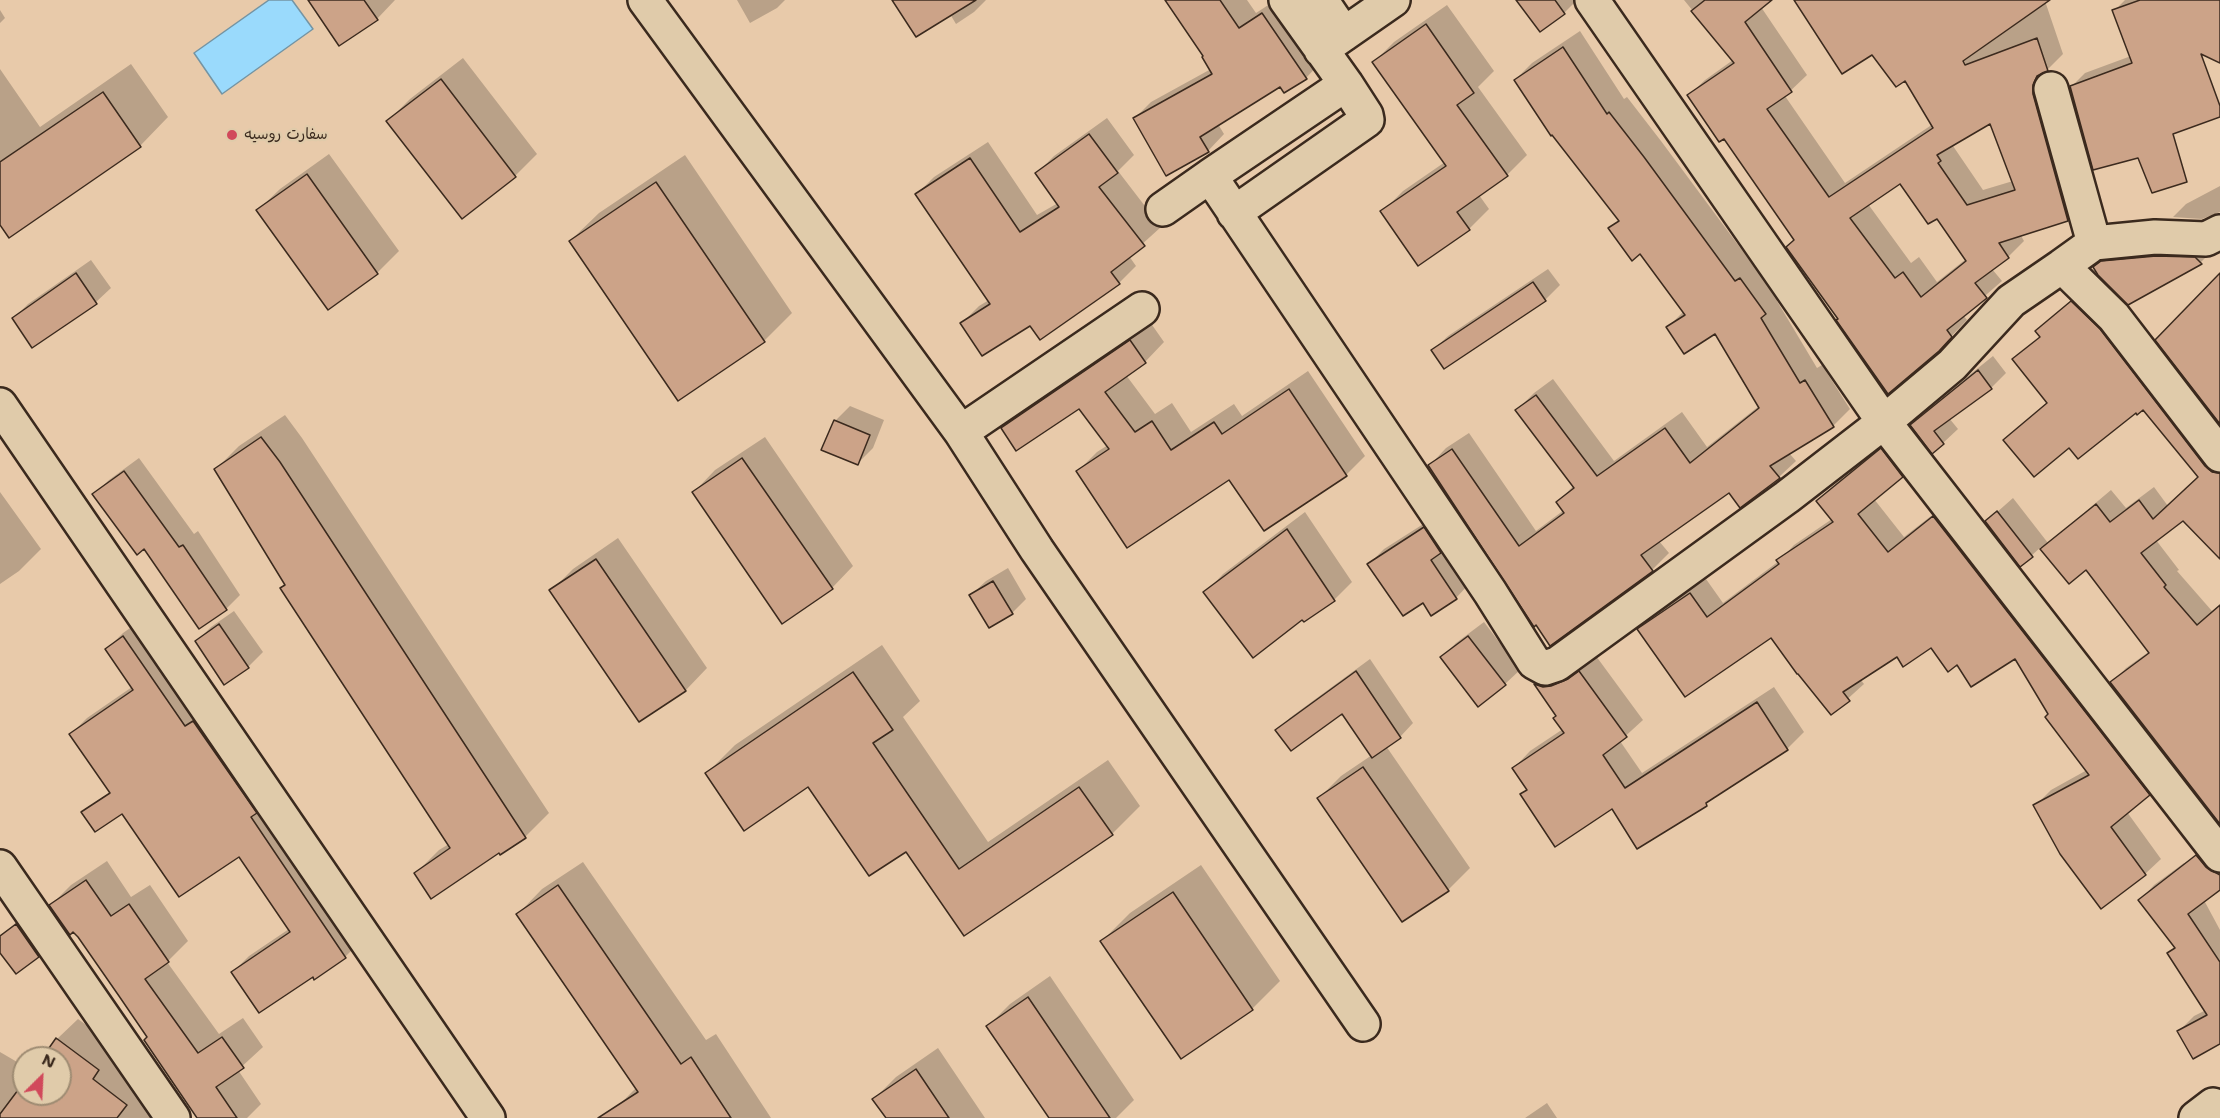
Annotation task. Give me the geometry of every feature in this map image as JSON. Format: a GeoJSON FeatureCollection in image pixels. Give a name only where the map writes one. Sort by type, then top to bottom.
{"type":"FeatureCollection","features":[{"type":"Feature","properties":{"kind":"street"},"geometry":{"type":"LineString","coordinates":[[645,0],[961,432],[1037,550],[1363,1023]]}},
{"type":"Feature","properties":{"kind":"street"},"geometry":{"type":"LineString","coordinates":[[1333,42],[1393,0]]}},
{"type":"Feature","properties":{"kind":"street"},"geometry":{"type":"LineString","coordinates":[[1592,0],[1884,422],[2220,855]]}},
{"type":"Feature","properties":{"kind":"street"},"geometry":{"type":"LineString","coordinates":[[1234,213],[1367,120],[1366,114],[1346,84],[1333,42],[1304,3]]}},
{"type":"Feature","properties":{"kind":"street"},"geometry":{"type":"LineString","coordinates":[[1163,209],[1346,84]]}},
{"type":"Feature","properties":{"kind":"street"},"geometry":{"type":"LineString","coordinates":[[2051,89],[2094,243]]}},
{"type":"Feature","properties":{"kind":"street"},"geometry":{"type":"LineString","coordinates":[[1210,176],[1490,592],[1534,662],[1545,668],[1567,657],[1787,497],[1884,422],[1952,365],[2011,301],[2094,243],[2155,237],[2215,241]]}},
{"type":"Feature","properties":{"kind":"street"},"geometry":{"type":"LineString","coordinates":[[2062,266],[2114,316],[2220,455]]}},
{"type":"Feature","properties":{"kind":"street"},"geometry":{"type":"LineString","coordinates":[[961,432],[1142,309]]}},
{"type":"Feature","properties":{"kind":"street"},"geometry":{"type":"LineString","coordinates":[[0,405],[488,1118]]}},
{"type":"Feature","properties":{"kind":"street"},"geometry":{"type":"LineString","coordinates":[[0,867],[173,1118]]}},
{"type":"Feature","properties":{"kind":"water"},"geometry":{"type":"Polygon","coordinates":[[[269,0],[292,0],[313,29],[222,94],[194,53],[269,0]]]}},
{"type":"Feature","properties":{"kind":"building"},"geometry":{"type":"Polygon","coordinates":[[[308,0],[364,0],[378,20],[339,46],[308,0]]]}},
{"type":"Feature","properties":{"kind":"building"},"geometry":{"type":"Polygon","coordinates":[[[892,0],[976,0],[916,37],[892,0]]]}},
{"type":"Feature","properties":{"kind":"building"},"geometry":{"type":"Polygon","coordinates":[[[1165,0],[1220,0],[1239,28],[1262,13],[1307,79],[1284,93],[1280,87],[1200,137],[1209,152],[1166,176],[1133,118],[1212,74],[1203,56],[1165,0]]]}},
{"type":"Feature","properties":{"kind":"building"},"geometry":{"type":"Polygon","coordinates":[[[1516,0],[1555,0],[1565,14],[1540,32],[1516,0]]]}},
{"type":"Feature","properties":{"kind":"building"},"geometry":{"type":"Polygon","coordinates":[[[1705,0],[1772,0],[1745,22],[1792,92],[1767,109],[1829,197],[1933,128],[1905,81],[1896,87],[1872,55],[1842,74],[1794,0],[2050,0],[1963,61],[1965,65],[2037,38],[2048,71],[2037,76],[2033,85],[2033,94],[2068,221],[1999,243],[2009,258],[1975,283],[1987,298],[1947,330],[1952,337],[1939,351],[1888,394],[1786,247],[1794,240],[1724,139],[1719,142],[1687,95],[1734,63],[1691,11],[1705,0]],[[1990,124],[1937,155],[1941,161],[1938,163],[1967,205],[2015,190],[1990,124]],[[1900,184],[1850,218],[1895,278],[1903,272],[1921,297],[1966,261],[1937,219],[1928,224],[1900,184]]]}},
{"type":"Feature","properties":{"kind":"building"},"geometry":{"type":"Polygon","coordinates":[[[2140,0],[2220,0],[2220,63],[2201,54],[2220,106],[2220,117],[2173,134],[2187,182],[2152,193],[2138,158],[2093,170],[2070,86],[2132,63],[2112,10],[2140,0]]]}},
{"type":"Feature","properties":{"kind":"building"},"geometry":{"type":"Polygon","coordinates":[[[1426,24],[1474,93],[1457,105],[1508,176],[1457,212],[1470,230],[1418,266],[1380,211],[1446,166],[1372,62],[1426,24]]]}},
{"type":"Feature","properties":{"kind":"building"},"geometry":{"type":"Polygon","coordinates":[[[1563,47],[1607,114],[1609,112],[1644,157],[1735,281],[1740,278],[1766,314],[1761,318],[1800,383],[1805,380],[1834,427],[1770,466],[1780,478],[1740,508],[1729,493],[1641,555],[1653,571],[1550,646],[1536,625],[1534,627],[1428,465],[1452,449],[1519,546],[1564,513],[1556,502],[1574,488],[1515,410],[1536,395],[1597,476],[1665,428],[1690,463],[1759,408],[1715,334],[1684,354],[1666,327],[1685,315],[1640,254],[1632,261],[1608,228],[1619,221],[1551,136],[1514,80],[1563,47]]]}},
{"type":"Feature","properties":{"kind":"building"},"geometry":{"type":"Polygon","coordinates":[[[441,79],[516,177],[462,219],[386,121],[441,79]]]}},
{"type":"Feature","properties":{"kind":"building"},"geometry":{"type":"Polygon","coordinates":[[[103,92],[141,147],[9,238],[0,225],[0,162],[103,92]]]}},
{"type":"Feature","properties":{"kind":"building"},"geometry":{"type":"Polygon","coordinates":[[[1089,134],[1118,173],[1099,187],[1145,246],[1111,272],[1120,284],[1040,340],[1030,326],[982,356],[960,323],[990,304],[915,194],[970,158],[1020,232],[1059,207],[1035,173],[1089,134]]]}},
{"type":"Feature","properties":{"kind":"building"},"geometry":{"type":"Polygon","coordinates":[[[307,174],[378,274],[328,310],[256,210],[307,174]]]}},
{"type":"Feature","properties":{"kind":"building"},"geometry":{"type":"Polygon","coordinates":[[[656,182],[765,342],[678,401],[569,241],[656,182]]]}},
{"type":"Feature","properties":{"kind":"building"},"geometry":{"type":"Polygon","coordinates":[[[2156,256],[2195,257],[2202,264],[2128,305],[2093,267],[2101,261],[2156,256]]]}},
{"type":"Feature","properties":{"kind":"building"},"geometry":{"type":"Polygon","coordinates":[[[76,273],[97,304],[32,348],[12,318],[76,273]]]}},
{"type":"Feature","properties":{"kind":"building"},"geometry":{"type":"Polygon","coordinates":[[[2220,273],[2220,424],[2155,340],[2220,273]]]}},
{"type":"Feature","properties":{"kind":"building"},"geometry":{"type":"Polygon","coordinates":[[[1533,282],[1546,301],[1444,369],[1431,350],[1533,282]]]}},
{"type":"Feature","properties":{"kind":"building"},"geometry":{"type":"Polygon","coordinates":[[[2071,301],[2100,329],[2205,466],[2212,472],[2220,473],[2220,559],[2183,521],[2141,553],[2166,585],[2164,587],[2197,625],[2220,605],[2220,824],[2110,682],[2149,653],[2086,570],[2069,584],[2040,549],[2096,504],[2110,522],[2139,500],[2153,519],[2198,477],[2143,410],[2137,415],[2136,413],[2078,459],[2069,448],[2034,477],[2003,440],[2047,403],[2012,359],[2040,337],[2035,331],[2071,301]]]}},
{"type":"Feature","properties":{"kind":"building"},"geometry":{"type":"Polygon","coordinates":[[[1130,340],[1146,363],[1105,392],[1135,432],[1152,421],[1171,450],[1214,422],[1222,434],[1289,389],[1347,476],[1264,531],[1229,480],[1127,548],[1076,471],[1109,449],[1079,409],[1016,451],[1001,428],[1130,340]]]}},
{"type":"Feature","properties":{"kind":"building"},"geometry":{"type":"Polygon","coordinates":[[[1978,370],[1992,389],[1934,431],[1944,444],[1932,454],[1910,425],[1978,370]]]}},
{"type":"Feature","properties":{"kind":"building"},"geometry":{"type":"Polygon","coordinates":[[[834,420],[870,435],[858,465],[821,450],[834,420]]]}},
{"type":"Feature","properties":{"kind":"building"},"geometry":{"type":"Polygon","coordinates":[[[261,437],[280,462],[526,838],[500,855],[499,853],[431,899],[414,873],[450,848],[280,588],[285,585],[214,469],[261,437]]]}},
{"type":"Feature","properties":{"kind":"building"},"geometry":{"type":"Polygon","coordinates":[[[1881,448],[1903,477],[1858,514],[1888,552],[1933,516],[2150,795],[2111,827],[2146,875],[2101,909],[2060,854],[2033,805],[2089,775],[2045,717],[2048,714],[2015,659],[1971,687],[1957,665],[1948,672],[1931,648],[1903,667],[1897,657],[1843,692],[1850,701],[1831,715],[1771,638],[1685,697],[1637,629],[1690,593],[1707,617],[1779,564],[1776,560],[1833,522],[1816,501],[1881,448]]]}},
{"type":"Feature","properties":{"kind":"building"},"geometry":{"type":"Polygon","coordinates":[[[742,458],[833,589],[782,624],[692,492],[742,458]]]}},
{"type":"Feature","properties":{"kind":"building"},"geometry":{"type":"Polygon","coordinates":[[[124,471],[179,547],[183,545],[227,610],[199,629],[144,549],[137,555],[92,494],[124,471]]]}},
{"type":"Feature","properties":{"kind":"building"},"geometry":{"type":"Polygon","coordinates":[[[1997,511],[2033,557],[2020,567],[1985,521],[1997,511]]]}},
{"type":"Feature","properties":{"kind":"building"},"geometry":{"type":"Polygon","coordinates":[[[1424,527],[1441,553],[1431,560],[1457,599],[1431,616],[1423,603],[1403,616],[1367,564],[1424,527]]]}},
{"type":"Feature","properties":{"kind":"building"},"geometry":{"type":"Polygon","coordinates":[[[1287,529],[1335,601],[1304,622],[1302,620],[1253,658],[1203,592],[1287,529]]]}},
{"type":"Feature","properties":{"kind":"building"},"geometry":{"type":"Polygon","coordinates":[[[596,559],[686,691],[639,722],[549,590],[596,559]]]}},
{"type":"Feature","properties":{"kind":"building"},"geometry":{"type":"Polygon","coordinates":[[[993,581],[1013,614],[989,628],[969,595],[993,581]]]}},
{"type":"Feature","properties":{"kind":"building"},"geometry":{"type":"Polygon","coordinates":[[[219,624],[249,668],[224,685],[195,641],[219,624]]]}},
{"type":"Feature","properties":{"kind":"building"},"geometry":{"type":"Polygon","coordinates":[[[123,636],[185,726],[193,721],[257,813],[251,817],[346,958],[259,1013],[231,972],[290,932],[239,857],[179,897],[122,814],[95,832],[81,812],[110,793],[69,734],[133,690],[105,649],[123,636]]]}},
{"type":"Feature","properties":{"kind":"building"},"geometry":{"type":"Polygon","coordinates":[[[1468,636],[1506,685],[1478,707],[1440,657],[1468,636]]]}},
{"type":"Feature","properties":{"kind":"building"},"geometry":{"type":"Polygon","coordinates":[[[1356,671],[1401,738],[1372,758],[1342,714],[1291,751],[1275,730],[1356,671]]]}},
{"type":"Feature","properties":{"kind":"building"},"geometry":{"type":"Polygon","coordinates":[[[1579,671],[1627,737],[1603,755],[1625,788],[1757,702],[1788,750],[1706,803],[1707,806],[1637,849],[1612,809],[1555,847],[1520,794],[1527,790],[1512,768],[1564,733],[1553,718],[1556,716],[1534,684],[1543,687],[1551,686],[1568,679],[1579,671]]]}},
{"type":"Feature","properties":{"kind":"building"},"geometry":{"type":"Polygon","coordinates":[[[853,672],[893,730],[873,743],[959,869],[1079,787],[1113,835],[964,936],[906,852],[869,876],[808,787],[744,831],[705,773],[853,672]]]}},
{"type":"Feature","properties":{"kind":"building"},"geometry":{"type":"Polygon","coordinates":[[[1363,767],[1449,891],[1402,922],[1317,798],[1363,767]]]}},
{"type":"Feature","properties":{"kind":"building"},"geometry":{"type":"Polygon","coordinates":[[[2196,855],[2206,867],[2220,875],[2220,890],[2188,914],[2220,962],[2220,1044],[2193,1059],[2177,1031],[2207,1015],[2167,953],[2175,948],[2138,900],[2196,855]]]}},
{"type":"Feature","properties":{"kind":"building"},"geometry":{"type":"Polygon","coordinates":[[[86,880],[111,916],[129,904],[169,962],[145,979],[198,1053],[222,1037],[244,1068],[216,1087],[237,1118],[197,1118],[144,1040],[147,1037],[119,996],[78,937],[73,932],[70,935],[49,905],[86,880]]]}},
{"type":"Feature","properties":{"kind":"building"},"geometry":{"type":"Polygon","coordinates":[[[558,885],[681,1064],[691,1057],[731,1118],[598,1118],[638,1092],[516,914],[558,885]]]}},
{"type":"Feature","properties":{"kind":"building"},"geometry":{"type":"Polygon","coordinates":[[[1173,892],[1253,1010],[1181,1059],[1100,941],[1173,892]]]}},
{"type":"Feature","properties":{"kind":"building"},"geometry":{"type":"Polygon","coordinates":[[[16,924],[39,957],[16,974],[0,953],[0,936],[16,924]]]}},
{"type":"Feature","properties":{"kind":"building"},"geometry":{"type":"Polygon","coordinates":[[[1028,997],[1110,1118],[1049,1118],[986,1026],[1028,997]]]}},
{"type":"Feature","properties":{"kind":"building"},"geometry":{"type":"Polygon","coordinates":[[[56,1038],[67,1046],[50,1046],[56,1038]]]}},
{"type":"Feature","properties":{"kind":"building"},"geometry":{"type":"Polygon","coordinates":[[[72,1050],[99,1070],[93,1079],[127,1105],[117,1118],[0,1118],[0,1114],[12,1098],[12,1106],[72,1106],[72,1050]]]}},
{"type":"Feature","properties":{"kind":"building"},"geometry":{"type":"Polygon","coordinates":[[[916,1069],[949,1118],[886,1118],[872,1099],[916,1069]]]}},
{"type":"Feature","properties":{"kind":"place","name":"سفارت روسیه"},"geometry":{"type":"Point","coordinates":[232,135]}}]}
